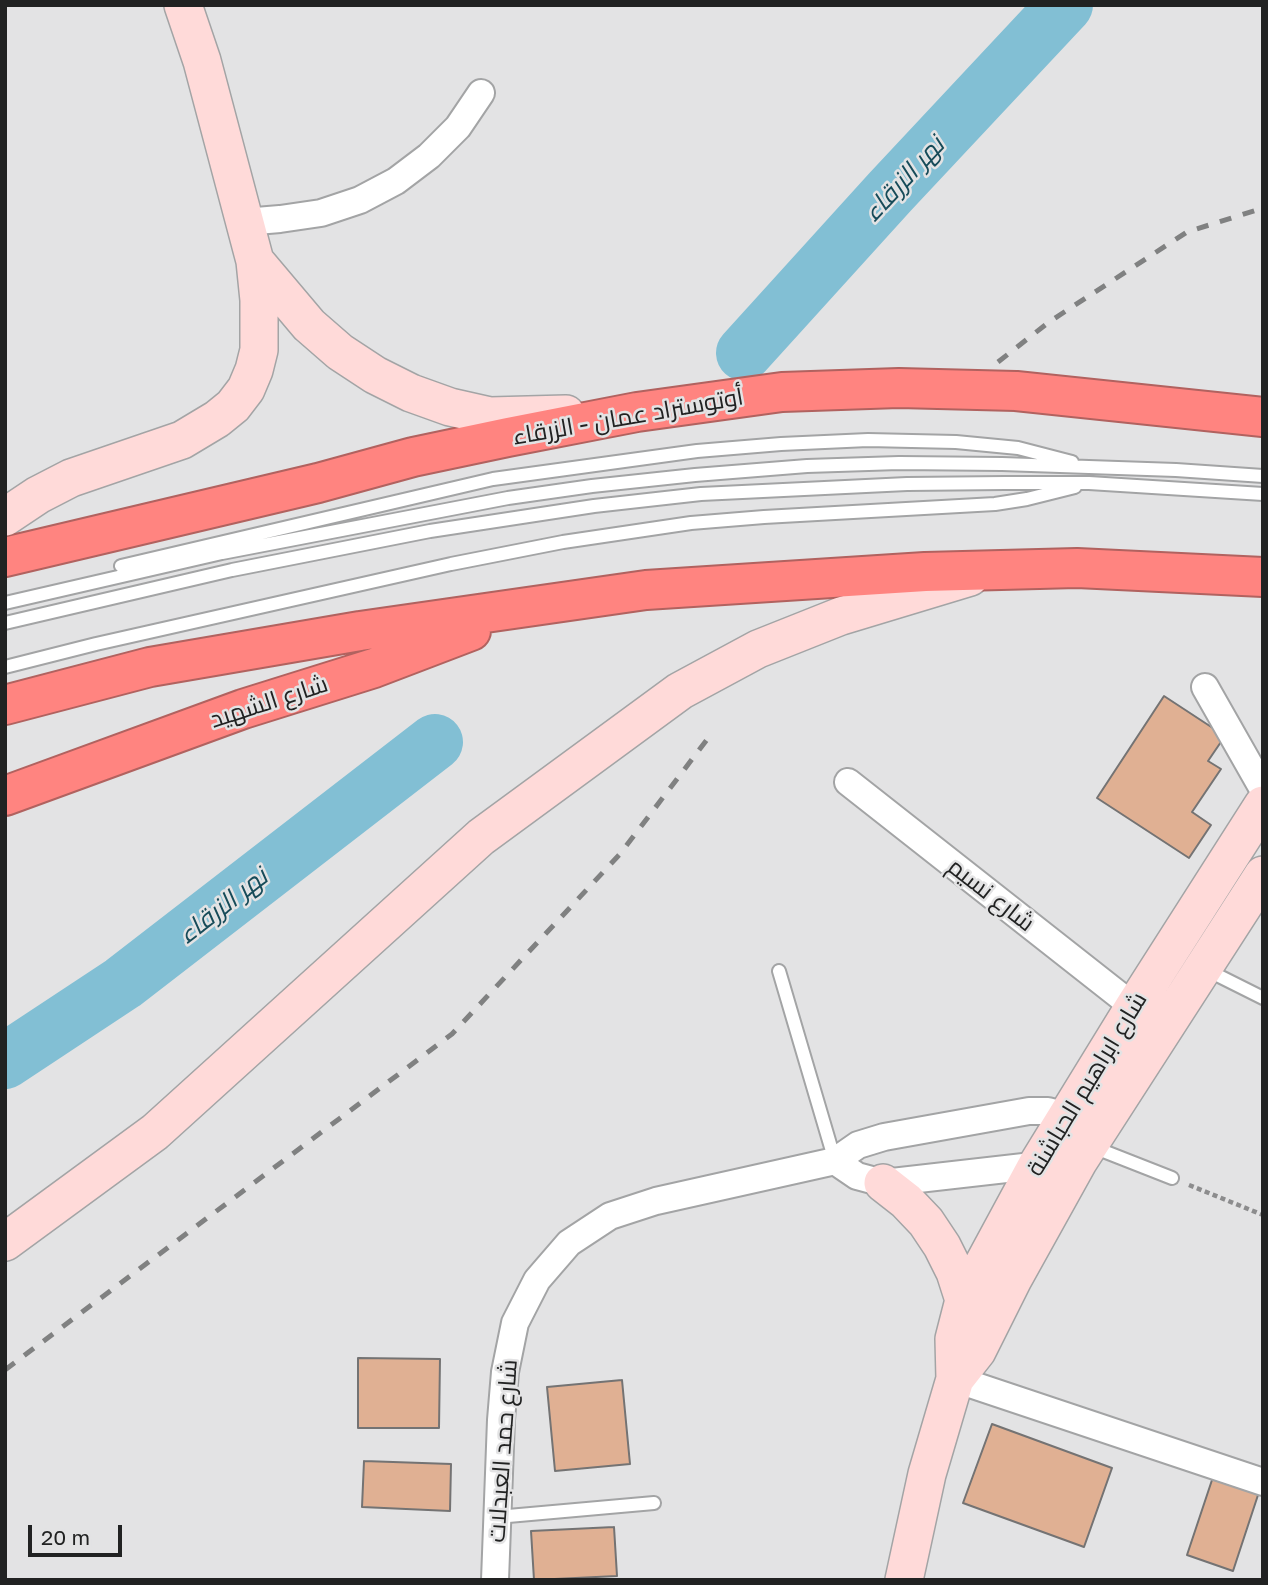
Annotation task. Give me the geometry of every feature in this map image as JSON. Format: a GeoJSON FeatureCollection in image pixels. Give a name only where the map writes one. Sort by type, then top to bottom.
{"type":"FeatureCollection","features":[{"type":"Feature","properties":{"kind":"highway","name":"أوتوستراد عمان - الزرقاء"},"geometry":{"type":"LineString","coordinates":[[5,557],[318,483],[413,457],[637,412],[782,392],[899,388],[1016,391],[1263,418]]}},
{"type":"Feature","properties":{"kind":"highway"},"geometry":{"type":"LineString","coordinates":[[5,705],[150,667],[360,631],[646,590],[822,578],[1077,568],[1263,577]]}},
{"type":"Feature","properties":{"kind":"highway","name":"شارع الشهيد"},"geometry":{"type":"LineString","coordinates":[[5,796],[243,709],[374,668],[533,607]]}},
{"type":"Feature","properties":{"kind":"street"},"geometry":{"type":"LineString","coordinates":[[5,516],[71,478],[182,440],[217,419],[233,405],[246,389],[254,370],[259,351],[259,300],[255,261],[202,61],[183,5]]}},
{"type":"Feature","properties":{"kind":"street"},"geometry":{"type":"LineString","coordinates":[[244,222],[321,213],[359,200],[396,181],[429,156],[458,127],[481,93]]}},
{"type":"Feature","properties":{"kind":"street"},"geometry":{"type":"LineString","coordinates":[[255,261],[309,325],[340,352],[375,375],[411,393],[450,407],[490,416],[637,412]]}},
{"type":"Feature","properties":{"kind":"street"},"geometry":{"type":"LineString","coordinates":[[5,1242],[155,1132],[481,837],[680,691],[758,649],[842,616],[992,570]]}},
{"type":"Feature","properties":{"kind":"street"},"geometry":{"type":"LineString","coordinates":[[1205,687],[1263,789]]}},
{"type":"Feature","properties":{"kind":"street","name":"شارع نسيم"},"geometry":{"type":"LineString","coordinates":[[848,782],[1134,1007]]}},
{"type":"Feature","properties":{"kind":"street","name":"شارع ابراهيم الحباشنة"},"geometry":{"type":"LineString","coordinates":[[955,1379],[977,1352],[1084,1137],[1134,1007],[1263,805]]}},
{"type":"Feature","properties":{"kind":"street","name":"شارع ابراهيم الحباشنة"},"geometry":{"type":"LineString","coordinates":[[904,1580],[927,1474],[955,1379],[954,1339],[964,1300],[1037,1165],[1084,1137],[1204,968],[1263,875]]}},
{"type":"Feature","properties":{"kind":"street","name":"شارع حمد العبدلات"},"geometry":{"type":"LineString","coordinates":[[495,1580],[501,1420],[505,1371],[515,1323],[537,1280],[569,1243],[610,1216],[656,1201],[835,1161],[858,1145],[870,1141],[1010,1112],[1048,1111],[1084,1137]]}},
{"type":"Feature","properties":{"kind":"street"},"geometry":{"type":"LineString","coordinates":[[835,1161],[857,1176],[883,1183],[1037,1165],[1084,1137]]}},
{"type":"Feature","properties":{"kind":"street"},"geometry":{"type":"LineString","coordinates":[[883,1183],[906,1201],[926,1222],[943,1246],[964,1300]]}},
{"type":"Feature","properties":{"kind":"street"},"geometry":{"type":"LineString","coordinates":[[955,1379],[1263,1482]]}},
{"type":"Feature","properties":{"kind":"lane"},"geometry":{"type":"LineString","coordinates":[[5,595],[493,478],[697,451],[868,440],[956,442],[1018,449],[1053,456],[1086,467]]}},
{"type":"Feature","properties":{"kind":"lane"},"geometry":{"type":"LineString","coordinates":[[5,603],[222,554],[496,500],[592,486],[807,466],[899,463],[1086,467],[1263,476]]}},
{"type":"Feature","properties":{"kind":"lane"},"geometry":{"type":"LineString","coordinates":[[5,623],[232,570],[376,541],[512,517],[701,495],[907,484],[1089,483],[1263,494]]}},
{"type":"Feature","properties":{"kind":"lane"},"geometry":{"type":"LineString","coordinates":[[5,667],[438,567],[563,542],[691,523],[995,504],[1089,483]]}},
{"type":"Feature","properties":{"kind":"lane"},"geometry":{"type":"LineString","coordinates":[[1204,968],[1263,998]]}},
{"type":"Feature","properties":{"kind":"lane"},"geometry":{"type":"LineString","coordinates":[[779,971],[835,1161]]}},
{"type":"Feature","properties":{"kind":"lane"},"geometry":{"type":"LineString","coordinates":[[1084,1137],[1172,1178]]}},
{"type":"Feature","properties":{"kind":"lane"},"geometry":{"type":"LineString","coordinates":[[497,1517],[654,1503]]}},
{"type":"Feature","properties":{"kind":"path"},"geometry":{"type":"LineString","coordinates":[[1172,1178],[1263,1215]]}},
{"type":"Feature","properties":{"kind":"building"},"geometry":{"type":"Polygon","coordinates":[[[1164,696],[1225,736],[1208,761],[1221,769],[1192,812],[1211,825],[1189,858],[1097,798],[1164,696]]]}},
{"type":"Feature","properties":{"kind":"building"},"geometry":{"type":"Polygon","coordinates":[[[358,1358],[440,1359],[439,1428],[358,1428],[358,1358]]]}},
{"type":"Feature","properties":{"kind":"building"},"geometry":{"type":"Polygon","coordinates":[[[622,1380],[630,1464],[555,1471],[547,1387],[622,1380]]]}},
{"type":"Feature","properties":{"kind":"building"},"geometry":{"type":"Polygon","coordinates":[[[992,1424],[1112,1468],[1084,1547],[963,1503],[992,1424]]]}},
{"type":"Feature","properties":{"kind":"building"},"geometry":{"type":"Polygon","coordinates":[[[364,1461],[451,1464],[450,1511],[362,1507],[364,1461]]]}},
{"type":"Feature","properties":{"kind":"building"},"geometry":{"type":"Polygon","coordinates":[[[1213,1477],[1259,1492],[1233,1571],[1187,1555],[1213,1477]]]}},
{"type":"Feature","properties":{"kind":"building"},"geometry":{"type":"Polygon","coordinates":[[[614,1527],[617,1576],[534,1580],[531,1531],[614,1527]]]}},
{"type":"Feature","properties":{"kind":"waterway","name":"نهر الزرقاء"},"geometry":{"type":"LineString","coordinates":[[744,353],[1065,5]]}},
{"type":"Feature","properties":{"kind":"waterway","name":"نهر الزرقاء"},"geometry":{"type":"LineString","coordinates":[[5,1061],[123,983],[435,742]]}},
{"type":"Feature","properties":{"kind":"railway"},"geometry":{"type":"LineString","coordinates":[[998,362],[1049,322],[1187,232],[1263,208]]}},
{"type":"Feature","properties":{"kind":"railway"},"geometry":{"type":"LineString","coordinates":[[5,1370],[452,1034],[620,854],[712,733]]}}]}
